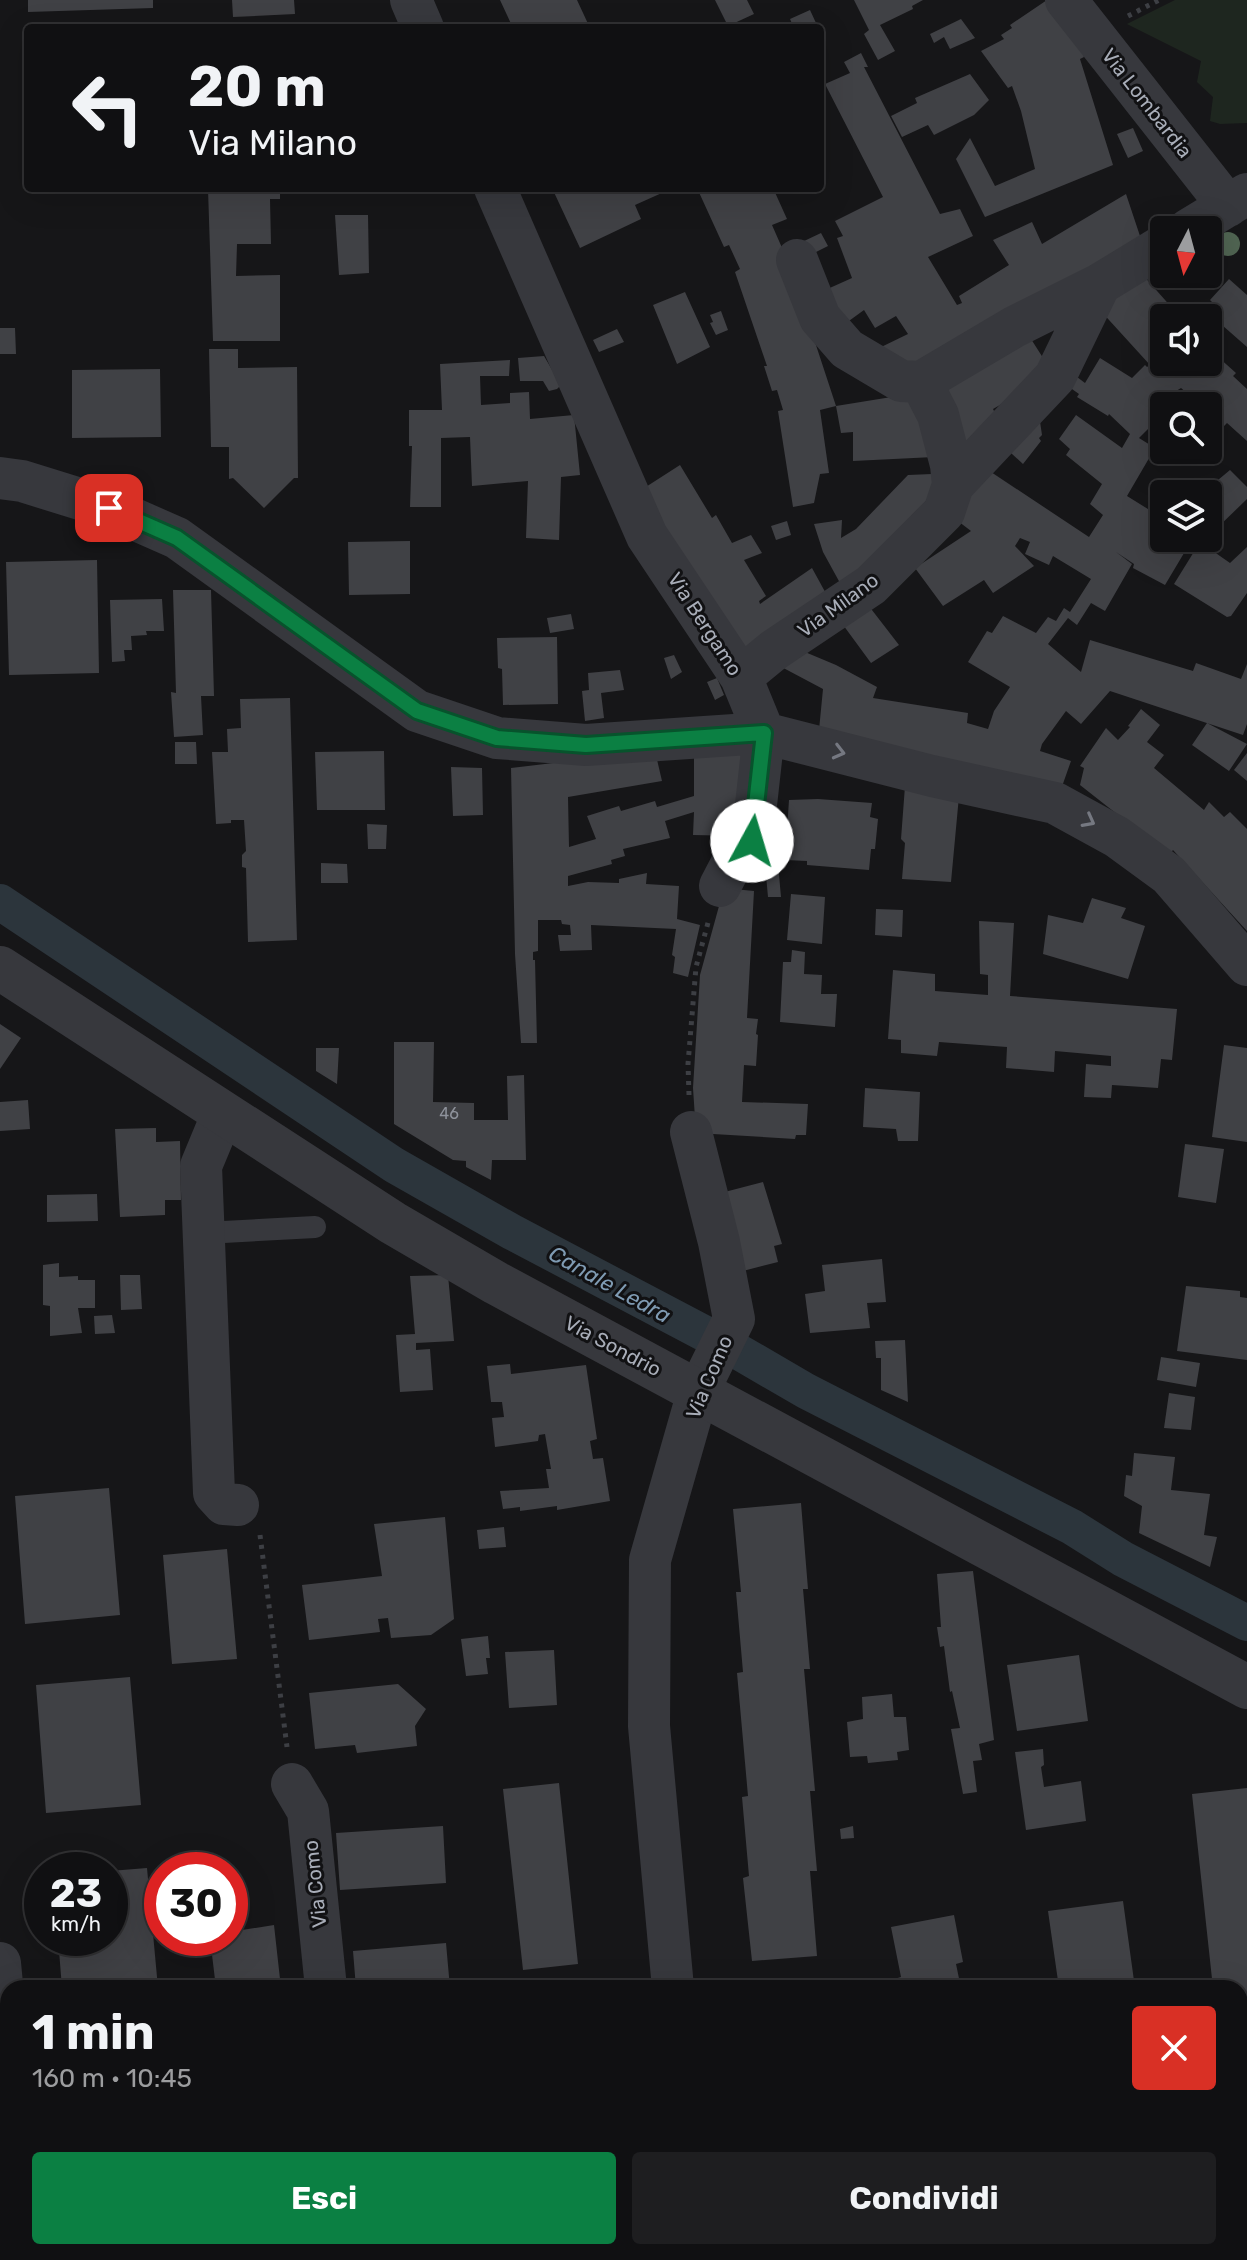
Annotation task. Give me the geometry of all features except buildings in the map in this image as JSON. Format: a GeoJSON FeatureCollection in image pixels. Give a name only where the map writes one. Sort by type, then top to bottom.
{"type":"FeatureCollection","features":[{"type":"Feature","properties":{"kind":"street"},"geometry":{"type":"LineString","coordinates":[[411,0],[421,24]]}},
{"type":"Feature","properties":{"kind":"street","name":"Via Lombardia"},"geometry":{"type":"LineString","coordinates":[[1066,0],[1238,200]]}},
{"type":"Feature","properties":{"kind":"street","name":"Via Bergamo"},"geometry":{"type":"LineString","coordinates":[[497,192],[647,536],[741,677],[764,733]]}},
{"type":"Feature","properties":{"kind":"street"},"geometry":{"type":"LineString","coordinates":[[1211,216],[1238,200]]}},
{"type":"Feature","properties":{"kind":"street"},"geometry":{"type":"LineString","coordinates":[[797,260],[820,318],[847,349],[901,381],[921,382],[1014,327],[1100,284],[1150,254]]}},
{"type":"Feature","properties":{"kind":"street","name":"Via Milano"},"geometry":{"type":"LineString","coordinates":[[741,677],[774,650],[871,585],[944,512],[953,485],[1055,377],[1100,284]]}},
{"type":"Feature","properties":{"kind":"street"},"geometry":{"type":"LineString","coordinates":[[921,382],[938,415],[953,485]]}},
{"type":"Feature","properties":{"kind":"street"},"geometry":{"type":"LineString","coordinates":[[0,478],[22,481],[109,508],[177,538],[417,711],[497,738],[586,745],[764,733],[932,776],[1055,803],[1117,837],[1169,875],[1247,965]]}},
{"type":"Feature","properties":{"kind":"street"},"geometry":{"type":"LineString","coordinates":[[720,886],[732,863],[752,841],[764,733]]}},
{"type":"Feature","properties":{"kind":"street","name":"Via Sondrio"},"geometry":{"type":"LineString","coordinates":[[0,968],[405,1230],[496,1283],[703,1382],[1247,1687]]}},
{"type":"Feature","properties":{"kind":"street"},"geometry":{"type":"LineString","coordinates":[[223,1113],[201,1166],[214,1493],[224,1504],[238,1505]]}},
{"type":"Feature","properties":{"kind":"street","name":"Via Como"},"geometry":{"type":"LineString","coordinates":[[672,1980],[649,1726],[650,1560],[703,1382],[734,1319],[719,1242],[691,1132]]}},
{"type":"Feature","properties":{"kind":"street","name":"Via Como"},"geometry":{"type":"LineString","coordinates":[[292,1784],[308,1811],[325,1980]]}},
{"type":"Feature","properties":{"kind":"lane"},"geometry":{"type":"LineString","coordinates":[[205,1233],[315,1227]]}},
{"type":"Feature","properties":{"kind":"path"},"geometry":{"type":"LineString","coordinates":[[691,1132],[688,1064],[696,967],[720,886]]}},
{"type":"Feature","properties":{"kind":"path"},"geometry":{"type":"LineString","coordinates":[[238,1505],[258,1524],[292,1784]]}},
{"type":"Feature","properties":{"kind":"shaded area"},"geometry":{"type":"Polygon","coordinates":[[[1175,0],[1247,0],[1247,123],[1220,124],[1210,121],[1213,97],[1197,82],[1201,61],[1127,24],[1175,0]]]}},
{"type":"Feature","properties":{"kind":"waterway","name":"Canale Ledra"},"geometry":{"type":"LineString","coordinates":[[0,902],[394,1165],[806,1391],[1072,1527],[1123,1559],[1247,1623]]}},
{"type":"Feature","properties":{"kind":"route"},"geometry":{"type":"LineString","coordinates":[[109,508],[177,538],[417,711],[497,738],[586,745],[764,733],[752,841]]}}]}
